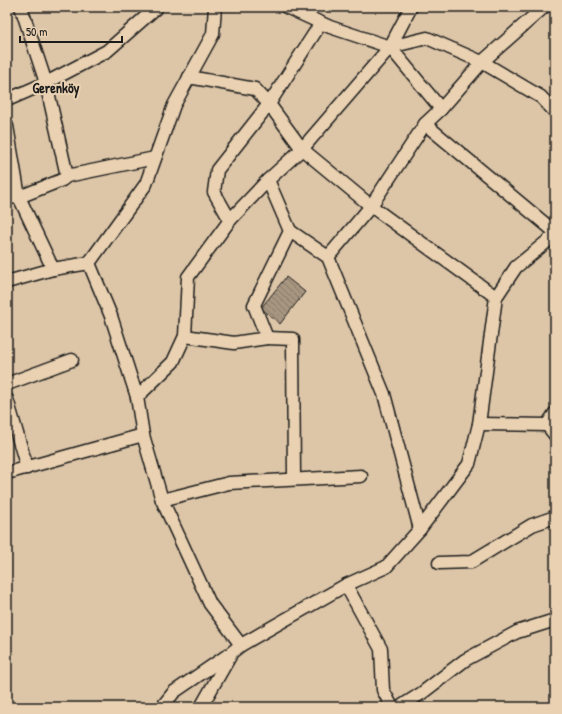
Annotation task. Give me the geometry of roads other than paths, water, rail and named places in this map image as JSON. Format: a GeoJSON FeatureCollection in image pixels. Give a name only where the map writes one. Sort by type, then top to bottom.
{"type":"FeatureCollection","features":[{"type":"Feature","properties":{"kind":"street"},"geometry":{"type":"LineString","coordinates":[[21,7],[46,83],[67,176]]}},
{"type":"Feature","properties":{"kind":"street"},"geometry":{"type":"LineString","coordinates":[[7,100],[46,83],[107,51],[157,7]]}},
{"type":"Feature","properties":{"kind":"street"},"geometry":{"type":"LineString","coordinates":[[7,282],[53,269],[89,263],[146,184],[174,105],[213,34],[215,7]]}},
{"type":"Feature","properties":{"kind":"street"},"geometry":{"type":"LineString","coordinates":[[286,7],[321,23],[390,47],[441,109]]}},
{"type":"Feature","properties":{"kind":"street"},"geometry":{"type":"LineString","coordinates":[[137,397],[173,362],[185,336],[188,277],[230,220],[268,180],[302,149],[390,47],[411,7]]}},
{"type":"Feature","properties":{"kind":"street"},"geometry":{"type":"LineString","coordinates":[[328,257],[371,206],[425,124],[441,109],[482,62],[544,7]]}},
{"type":"Feature","properties":{"kind":"street"},"geometry":{"type":"LineString","coordinates":[[230,220],[214,192],[217,170],[269,104],[321,23]]}},
{"type":"Feature","properties":{"kind":"street"},"geometry":{"type":"LineString","coordinates":[[390,47],[427,38],[482,62],[541,97],[555,112]]}},
{"type":"Feature","properties":{"kind":"street"},"geometry":{"type":"LineString","coordinates":[[189,77],[255,89],[269,104],[302,149],[371,206],[496,297]]}},
{"type":"Feature","properties":{"kind":"street"},"geometry":{"type":"LineString","coordinates":[[162,707],[174,692],[236,649],[346,585],[386,567],[420,529],[469,464],[479,424],[496,297],[516,267],[555,233],[425,124]]}},
{"type":"Feature","properties":{"kind":"street"},"geometry":{"type":"LineString","coordinates":[[7,126],[19,197],[53,269]]}},
{"type":"Feature","properties":{"kind":"street"},"geometry":{"type":"LineString","coordinates":[[7,198],[19,197],[62,180],[67,176],[155,158]]}},
{"type":"Feature","properties":{"kind":"street"},"geometry":{"type":"LineString","coordinates":[[268,180],[290,231],[328,257],[384,394],[420,529]]}},
{"type":"Feature","properties":{"kind":"street"},"geometry":{"type":"LineString","coordinates":[[267,338],[254,305],[290,231]]}},
{"type":"Feature","properties":{"kind":"street"},"geometry":{"type":"LineString","coordinates":[[89,263],[111,316],[137,397],[143,435],[162,500],[210,604],[236,649]]}},
{"type":"Feature","properties":{"kind":"street"},"geometry":{"type":"LineString","coordinates":[[185,336],[234,343],[267,338],[293,339],[294,479]]}},
{"type":"Feature","properties":{"kind":"street"},"geometry":{"type":"LineString","coordinates":[[7,384],[72,360]]}},
{"type":"Feature","properties":{"kind":"street"},"geometry":{"type":"LineString","coordinates":[[7,399],[27,468]]}},
{"type":"Feature","properties":{"kind":"street"},"geometry":{"type":"LineString","coordinates":[[547,425],[555,413]]}},
{"type":"Feature","properties":{"kind":"street"},"geometry":{"type":"LineString","coordinates":[[479,424],[547,425]]}},
{"type":"Feature","properties":{"kind":"street"},"geometry":{"type":"LineString","coordinates":[[547,425],[555,435]]}},
{"type":"Feature","properties":{"kind":"street"},"geometry":{"type":"LineString","coordinates":[[7,473],[143,435]]}},
{"type":"Feature","properties":{"kind":"street"},"geometry":{"type":"LineString","coordinates":[[162,500],[229,483],[361,476]]}},
{"type":"Feature","properties":{"kind":"street"},"geometry":{"type":"LineString","coordinates":[[439,564],[471,562],[532,525],[555,517]]}},
{"type":"Feature","properties":{"kind":"street"},"geometry":{"type":"LineString","coordinates":[[346,585],[381,649],[383,690],[392,707]]}},
{"type":"Feature","properties":{"kind":"street"},"geometry":{"type":"LineString","coordinates":[[400,707],[422,694],[465,660],[517,632],[555,620]]}},
{"type":"Feature","properties":{"kind":"street"},"geometry":{"type":"LineString","coordinates":[[201,707],[236,649]]}},
{"type":"Feature","properties":{"kind":"district","name":"Gerenköy"},"geometry":{"type":"Point","coordinates":[56,87]}}]}
